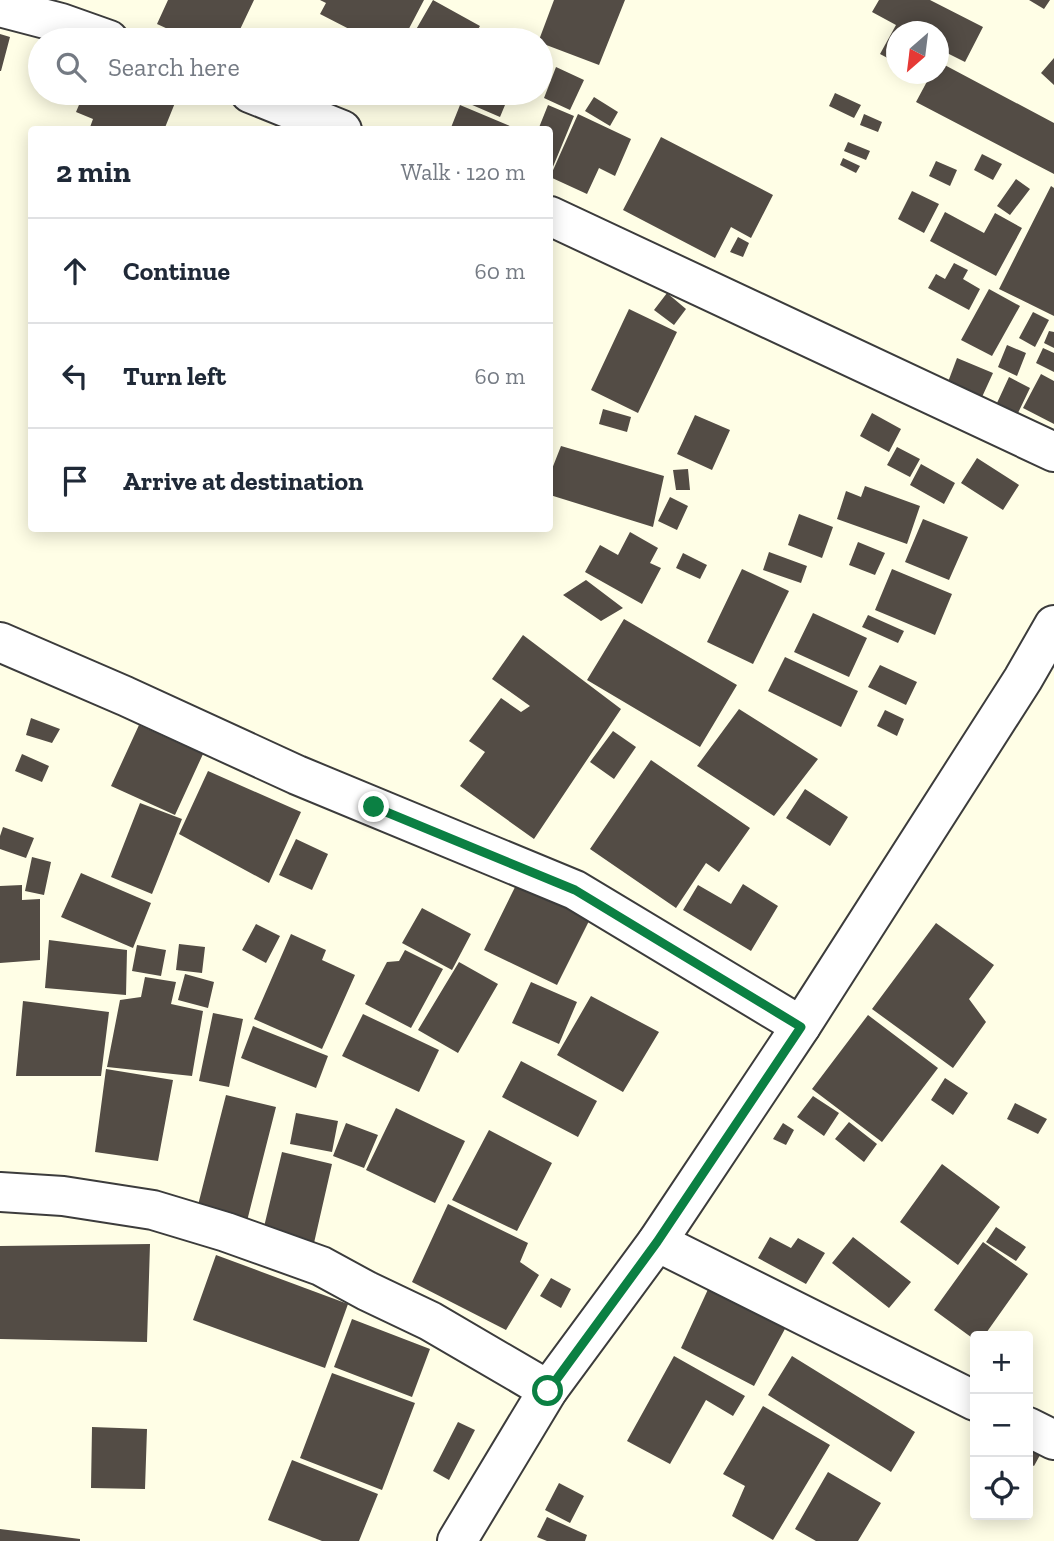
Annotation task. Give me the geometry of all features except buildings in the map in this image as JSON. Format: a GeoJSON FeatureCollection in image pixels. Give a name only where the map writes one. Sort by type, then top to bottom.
{"type":"FeatureCollection","features":[{"type":"Feature","properties":{"kind":"street"},"geometry":{"type":"LineString","coordinates":[[0,7],[75,28]]}},
{"type":"Feature","properties":{"kind":"street"},"geometry":{"type":"LineString","coordinates":[[280,105],[332,126]]}},
{"type":"Feature","properties":{"kind":"street"},"geometry":{"type":"LineString","coordinates":[[553,217],[1054,452]]}},
{"type":"Feature","properties":{"kind":"street"},"geometry":{"type":"LineString","coordinates":[[457,1541],[548,1391],[657,1242],[801,1027],[1023,679],[1054,625]]}},
{"type":"Feature","properties":{"kind":"street"},"geometry":{"type":"LineString","coordinates":[[0,642],[298,775],[575,890],[801,1027]]}},
{"type":"Feature","properties":{"kind":"street"},"geometry":{"type":"LineString","coordinates":[[0,1192],[63,1196],[153,1210],[226,1232],[321,1266],[430,1321],[548,1391]]}},
{"type":"Feature","properties":{"kind":"street"},"geometry":{"type":"LineString","coordinates":[[657,1242],[970,1398]]}},
{"type":"Feature","properties":{"kind":"street"},"geometry":{"type":"LineString","coordinates":[[1033,1430],[1054,1440]]}},
{"type":"Feature","properties":{"kind":"route"},"geometry":{"type":"LineString","coordinates":[[374,807],[575,890],[801,1027],[657,1242],[548,1391]]}}]}
